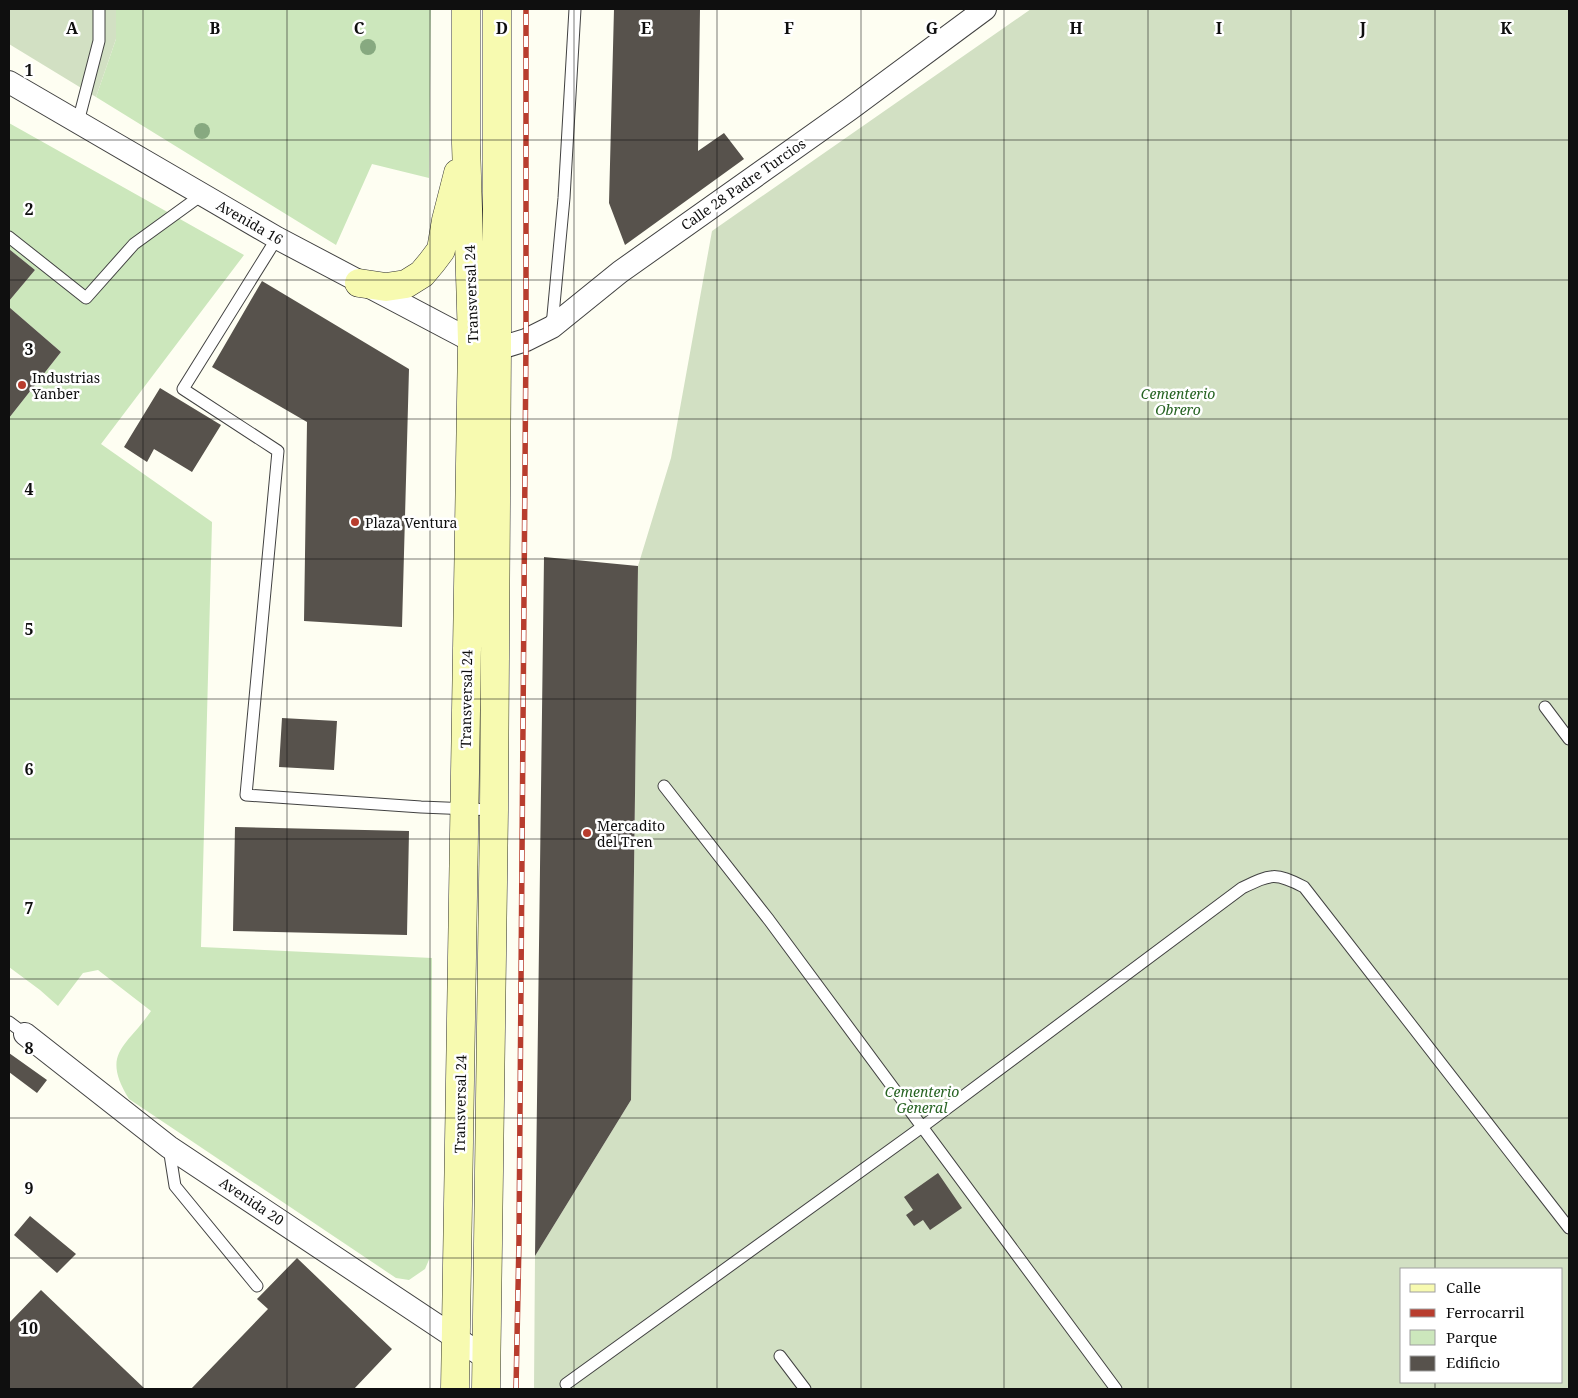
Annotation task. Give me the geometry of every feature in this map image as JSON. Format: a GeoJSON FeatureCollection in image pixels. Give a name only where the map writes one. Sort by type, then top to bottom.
{"type":"FeatureCollection","features":[{"type":"Feature","properties":{"kind":"main road","name":"Transversal 24"},"geometry":{"type":"LineString","coordinates":[[466,9],[466,143],[485,345],[494,810],[486,1389]]}},
{"type":"Feature","properties":{"kind":"main road","name":"Transversal 24"},"geometry":{"type":"LineString","coordinates":[[455,1389],[464,809],[485,345],[496,9]]}},
{"type":"Feature","properties":{"kind":"main road"},"geometry":{"type":"LineString","coordinates":[[359,283],[386,287],[406,284],[422,274],[432,262],[441,250],[446,220],[466,143]]}},
{"type":"Feature","properties":{"kind":"street","name":"Calle 28 Padre Turcios"},"geometry":{"type":"LineString","coordinates":[[485,345],[526,340],[552,328],[620,272],[880,87],[985,9]]}},
{"type":"Feature","properties":{"kind":"street","name":"Avenida 16"},"geometry":{"type":"LineString","coordinates":[[9,82],[277,238],[359,283],[485,345]]}},
{"type":"Feature","properties":{"kind":"street","name":"Avenida 20"},"geometry":{"type":"LineString","coordinates":[[17,1028],[169,1146],[486,1358]]}},
{"type":"Feature","properties":{"kind":"lane"},"geometry":{"type":"LineString","coordinates":[[78,122],[99,42],[99,9]]}},
{"type":"Feature","properties":{"kind":"lane"},"geometry":{"type":"LineString","coordinates":[[552,328],[564,198],[575,9]]}},
{"type":"Feature","properties":{"kind":"lane"},"geometry":{"type":"LineString","coordinates":[[9,237],[86,298],[134,244],[203,194]]}},
{"type":"Feature","properties":{"kind":"lane"},"geometry":{"type":"LineString","coordinates":[[277,238],[183,389],[278,451],[246,795],[494,810]]}},
{"type":"Feature","properties":{"kind":"lane"},"geometry":{"type":"LineString","coordinates":[[1545,707],[1569,739]]}},
{"type":"Feature","properties":{"kind":"lane"},"geometry":{"type":"LineString","coordinates":[[664,786],[769,920],[1116,1389]]}},
{"type":"Feature","properties":{"kind":"lane"},"geometry":{"type":"LineString","coordinates":[[566,1384],[922,1127],[1242,888],[1267,876],[1285,877],[1304,887],[1566,1215],[1569,1228]]}},
{"type":"Feature","properties":{"kind":"lane"},"geometry":{"type":"LineString","coordinates":[[169,1146],[175,1186],[257,1286]]}},
{"type":"Feature","properties":{"kind":"lane"},"geometry":{"type":"LineString","coordinates":[[780,1356],[805,1389]]}},
{"type":"Feature","properties":{"kind":"green space"},"geometry":{"type":"Polygon","coordinates":[[[9,9],[116,9],[116,39],[96,97],[9,44],[9,9]]]}},
{"type":"Feature","properties":{"kind":"green space"},"geometry":{"type":"Polygon","coordinates":[[[116,9],[431,9],[429,178],[372,164],[336,245],[96,97],[116,39],[116,9]]]}},
{"type":"Feature","properties":{"kind":"green space"},"geometry":{"type":"Polygon","coordinates":[[[1031,9],[1569,9],[1569,1389],[534,1389],[535,1256],[631,1100],[638,566],[671,458],[712,231],[1031,9]]]}},
{"type":"Feature","properties":{"kind":"green space"},"geometry":{"type":"Polygon","coordinates":[[[9,123],[244,255],[101,444],[212,522],[201,947],[432,958],[431,1255],[425,1269],[409,1280],[396,1278],[129,1099],[117,1070],[117,1060],[126,1042],[151,1011],[98,970],[83,973],[58,1006],[9,967],[9,418],[61,352],[9,307],[9,301],[35,270],[9,249],[9,123]]]}},
{"type":"Feature","properties":{"kind":"building"},"geometry":{"type":"Polygon","coordinates":[[[614,9],[700,9],[698,151],[724,133],[744,159],[625,245],[609,203],[614,9]]]}},
{"type":"Feature","properties":{"kind":"building"},"geometry":{"type":"Polygon","coordinates":[[[9,249],[35,270],[9,301],[9,249]]]}},
{"type":"Feature","properties":{"kind":"building","name":"Plaza Ventura"},"geometry":{"type":"Polygon","coordinates":[[[262,281],[409,369],[402,627],[304,621],[307,422],[212,367],[262,281]]]}},
{"type":"Feature","properties":{"kind":"building","name":"Industrias Yanber"},"geometry":{"type":"Polygon","coordinates":[[[9,307],[61,352],[9,418],[9,307]]]}},
{"type":"Feature","properties":{"kind":"building"},"geometry":{"type":"Polygon","coordinates":[[[160,388],[221,425],[192,472],[154,449],[147,462],[124,447],[160,388]]]}},
{"type":"Feature","properties":{"kind":"building","name":"Mercadito del Tren"},"geometry":{"type":"Polygon","coordinates":[[[544,557],[638,566],[631,1100],[535,1256],[544,557]]]}},
{"type":"Feature","properties":{"kind":"building"},"geometry":{"type":"Polygon","coordinates":[[[282,718],[337,721],[334,770],[279,767],[282,718]]]}},
{"type":"Feature","properties":{"kind":"building"},"geometry":{"type":"Polygon","coordinates":[[[235,827],[409,831],[407,935],[233,931],[235,827]]]}},
{"type":"Feature","properties":{"kind":"building"},"geometry":{"type":"Polygon","coordinates":[[[9,1053],[47,1080],[37,1093],[9,1072],[9,1053]]]}},
{"type":"Feature","properties":{"kind":"building"},"geometry":{"type":"Polygon","coordinates":[[[938,1173],[962,1208],[930,1230],[923,1220],[914,1226],[906,1215],[913,1210],[904,1197],[938,1173]]]}},
{"type":"Feature","properties":{"kind":"building"},"geometry":{"type":"Polygon","coordinates":[[[30,1216],[76,1254],[57,1273],[14,1235],[30,1216]]]}},
{"type":"Feature","properties":{"kind":"building"},"geometry":{"type":"Polygon","coordinates":[[[297,1258],[392,1349],[354,1389],[191,1389],[268,1309],[257,1299],[297,1258]]]}},
{"type":"Feature","properties":{"kind":"building"},"geometry":{"type":"Polygon","coordinates":[[[41,1290],[145,1389],[9,1389],[9,1323],[41,1290]]]}},
{"type":"Feature","properties":{"kind":"railway"},"geometry":{"type":"LineString","coordinates":[[516,1389],[519,1240],[526,340],[526,9]]}},
{"type":"Feature","properties":{"kind":"place","name":"Industrias Yanber"},"geometry":{"type":"Point","coordinates":[22,385]}},
{"type":"Feature","properties":{"kind":"place","name":"Plaza Ventura"},"geometry":{"type":"Point","coordinates":[355,522]}},
{"type":"Feature","properties":{"kind":"place","name":"Mercadito del Tren"},"geometry":{"type":"Point","coordinates":[587,833]}},
{"type":"Feature","properties":{"kind":"park label","name":"Cementerio Obrero"},"geometry":{"type":"Point","coordinates":[1178,402]}},
{"type":"Feature","properties":{"kind":"park label","name":"Cementerio General"},"geometry":{"type":"Point","coordinates":[922,1100]}}]}
